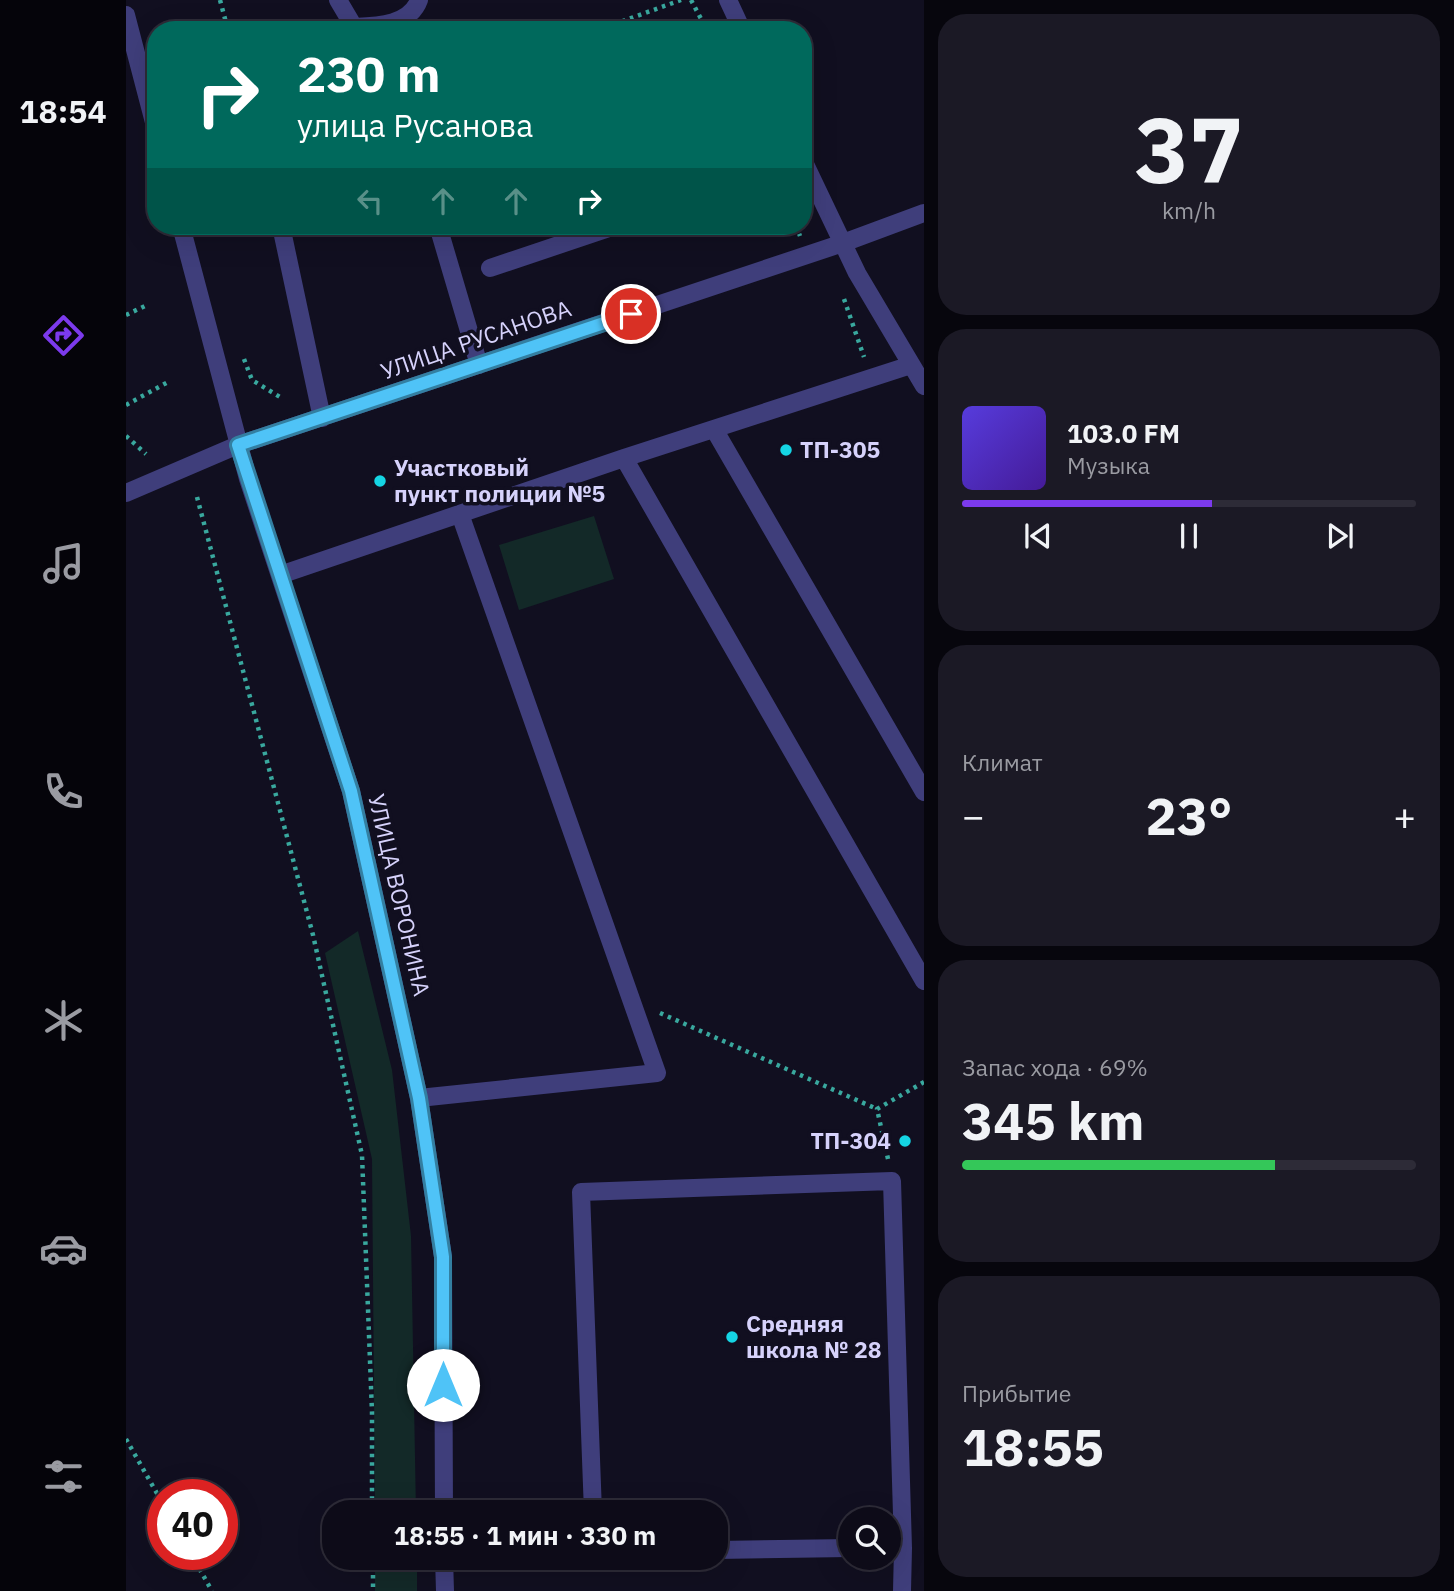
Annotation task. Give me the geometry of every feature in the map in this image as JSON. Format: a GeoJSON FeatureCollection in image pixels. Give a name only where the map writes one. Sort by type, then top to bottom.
{"type":"FeatureCollection","features":[{"type":"Feature","properties":{"kind":"street"},"geometry":{"type":"LineString","coordinates":[[338,0],[350,21]]}},
{"type":"Feature","properties":{"kind":"street"},"geometry":{"type":"LineString","coordinates":[[398,21],[415,10],[419,0]]}},
{"type":"Feature","properties":{"kind":"street"},"geometry":{"type":"LineString","coordinates":[[728,0],[738,21]]}},
{"type":"Feature","properties":{"kind":"street"},"geometry":{"type":"LineString","coordinates":[[126,15],[147,65]]}},
{"type":"Feature","properties":{"kind":"street"},"geometry":{"type":"LineString","coordinates":[[812,179],[857,273],[924,386]]}},
{"type":"Feature","properties":{"kind":"street","name":"УЛИЦА РУСАНОВА"},"geometry":{"type":"LineString","coordinates":[[126,493],[238,445],[843,243],[924,213]]}},
{"type":"Feature","properties":{"kind":"street","name":"УЛИЦА ВОРОНИНА"},"geometry":{"type":"LineString","coordinates":[[183,235],[238,445],[351,791],[419,1098],[443,1257],[444,1500]]}},
{"type":"Feature","properties":{"kind":"street"},"geometry":{"type":"LineString","coordinates":[[283,235],[322,418]]}},
{"type":"Feature","properties":{"kind":"street"},"geometry":{"type":"LineString","coordinates":[[441,235],[479,365]]}},
{"type":"Feature","properties":{"kind":"street"},"geometry":{"type":"LineString","coordinates":[[490,268],[588,235]]}},
{"type":"Feature","properties":{"kind":"street"},"geometry":{"type":"LineString","coordinates":[[280,575],[624,458],[911,365]]}},
{"type":"Feature","properties":{"kind":"street"},"geometry":{"type":"LineString","coordinates":[[715,429],[924,792]]}},
{"type":"Feature","properties":{"kind":"street"},"geometry":{"type":"LineString","coordinates":[[624,458],[924,981]]}},
{"type":"Feature","properties":{"kind":"street"},"geometry":{"type":"LineString","coordinates":[[419,1098],[657,1073],[460,514]]}},
{"type":"Feature","properties":{"kind":"street"},"geometry":{"type":"LineString","coordinates":[[593,1500],[581,1192],[892,1181],[896,1507]]}},
{"type":"Feature","properties":{"kind":"street"},"geometry":{"type":"LineString","coordinates":[[728,1550],[838,1548]]}},
{"type":"Feature","properties":{"kind":"street"},"geometry":{"type":"LineString","coordinates":[[444,1570],[444,1591]]}},
{"type":"Feature","properties":{"kind":"street"},"geometry":{"type":"LineString","coordinates":[[899,1570],[902,1591]]}},
{"type":"Feature","properties":{"kind":"path"},"geometry":{"type":"LineString","coordinates":[[220,0],[226,21]]}},
{"type":"Feature","properties":{"kind":"path"},"geometry":{"type":"LineString","coordinates":[[623,21],[681,0]]}},
{"type":"Feature","properties":{"kind":"path"},"geometry":{"type":"LineString","coordinates":[[691,0],[702,21]]}},
{"type":"Feature","properties":{"kind":"path"},"geometry":{"type":"LineString","coordinates":[[800,235],[809,254]]}},
{"type":"Feature","properties":{"kind":"path"},"geometry":{"type":"LineString","coordinates":[[840,290],[871,378]]}},
{"type":"Feature","properties":{"kind":"path"},"geometry":{"type":"LineString","coordinates":[[126,315],[147,305]]}},
{"type":"Feature","properties":{"kind":"path"},"geometry":{"type":"LineString","coordinates":[[244,359],[252,380],[280,397]]}},
{"type":"Feature","properties":{"kind":"path"},"geometry":{"type":"LineString","coordinates":[[126,405],[168,382]]}},
{"type":"Feature","properties":{"kind":"path"},"geometry":{"type":"LineString","coordinates":[[126,436],[146,454]]}},
{"type":"Feature","properties":{"kind":"path"},"geometry":{"type":"LineString","coordinates":[[197,497],[313,935],[362,1155],[372,1412],[372,1500]]}},
{"type":"Feature","properties":{"kind":"path"},"geometry":{"type":"LineString","coordinates":[[631,1000],[877,1109]]}},
{"type":"Feature","properties":{"kind":"path"},"geometry":{"type":"LineString","coordinates":[[877,1109],[924,1082]]}},
{"type":"Feature","properties":{"kind":"path"},"geometry":{"type":"LineString","coordinates":[[877,1109],[892,1181]]}},
{"type":"Feature","properties":{"kind":"path"},"geometry":{"type":"LineString","coordinates":[[126,1439],[149,1479]]}},
{"type":"Feature","properties":{"kind":"path"},"geometry":{"type":"LineString","coordinates":[[200,1570],[212,1591]]}},
{"type":"Feature","properties":{"kind":"path"},"geometry":{"type":"LineString","coordinates":[[373,1570],[373,1591]]}},
{"type":"Feature","properties":{"kind":"green space"},"geometry":{"type":"Polygon","coordinates":[[[594,516],[614,579],[519,610],[499,545],[594,516]]]}},
{"type":"Feature","properties":{"kind":"green space"},"geometry":{"type":"Polygon","coordinates":[[[358,931],[392,1070],[411,1236],[416,1500],[375,1500],[372,1159],[325,953],[358,931]]]}},
{"type":"Feature","properties":{"kind":"green space"},"geometry":{"type":"Polygon","coordinates":[[[375,1570],[417,1570],[417,1591],[375,1591],[375,1570]]]}},
{"type":"Feature","properties":{"kind":"place","name":"ТП-305"},"geometry":{"type":"Point","coordinates":[786,450]}},
{"type":"Feature","properties":{"kind":"place","name":"Участковый пункт полиции №5"},"geometry":{"type":"Point","coordinates":[380,481]}},
{"type":"Feature","properties":{"kind":"place","name":"ТП-304"},"geometry":{"type":"Point","coordinates":[905,1141]}},
{"type":"Feature","properties":{"kind":"place","name":"Средняя школа № 28"},"geometry":{"type":"Point","coordinates":[732,1337]}},
{"type":"Feature","properties":{"kind":"route"},"geometry":{"type":"LineString","coordinates":[[443,1385],[443,1257],[419,1098],[351,791],[238,445],[631,314]]}}]}
